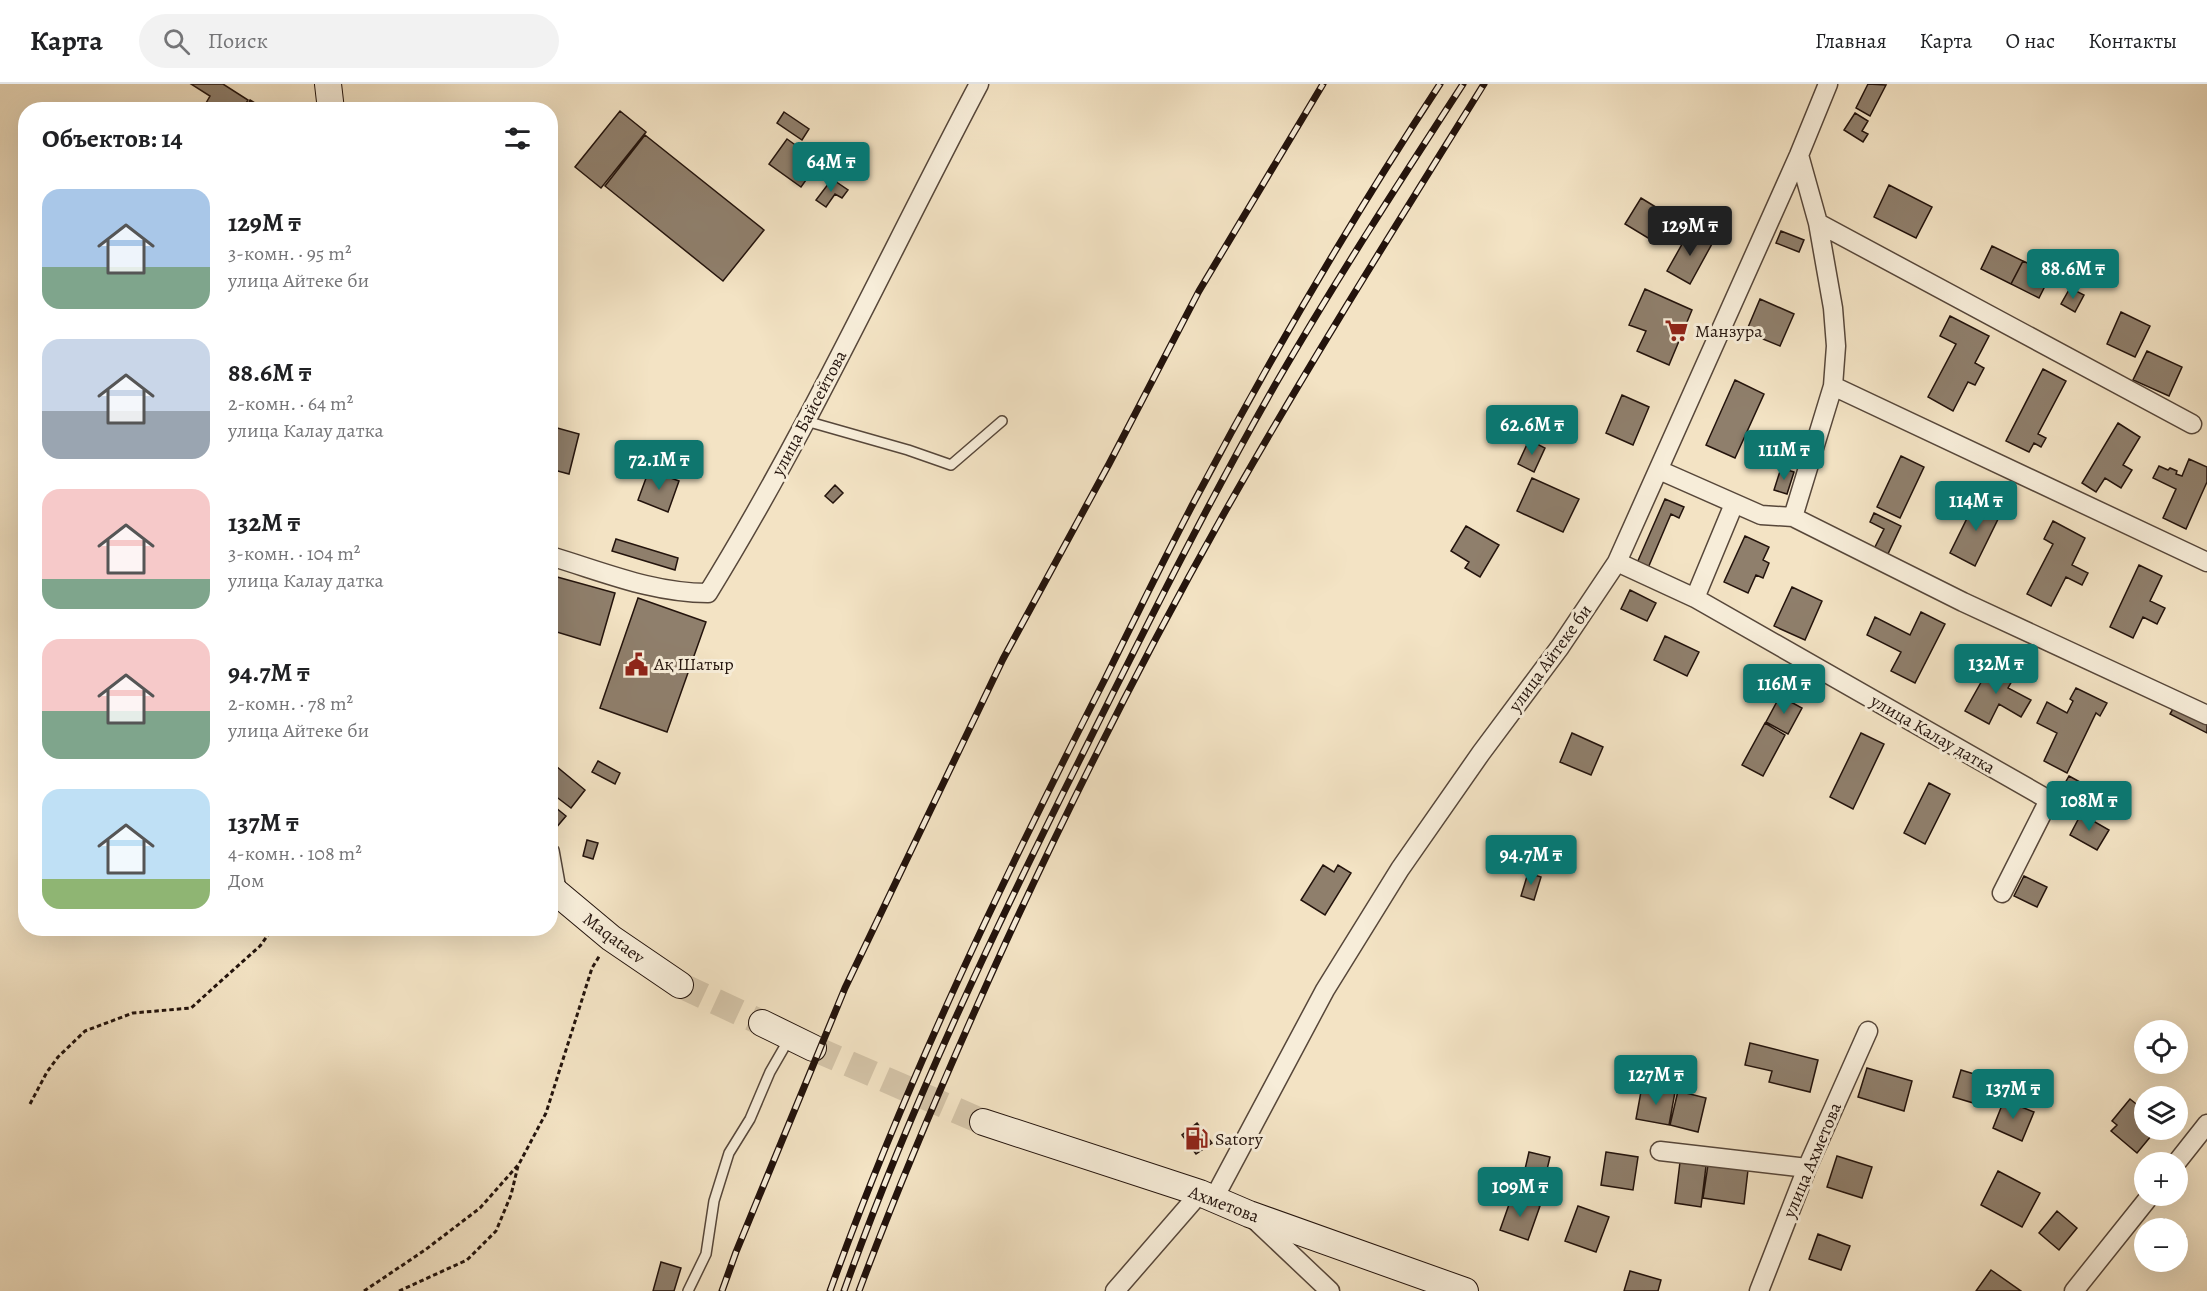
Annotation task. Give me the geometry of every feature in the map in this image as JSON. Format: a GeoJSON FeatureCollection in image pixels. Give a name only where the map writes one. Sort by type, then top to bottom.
{"type":"FeatureCollection","features":[{"type":"Feature","properties":{"kind":"main road"},"geometry":{"type":"LineString","coordinates":[[328,84],[330,102]]}},
{"type":"Feature","properties":{"kind":"main road","name":"Maqataev"},"geometry":{"type":"LineString","coordinates":[[558,893],[611,938],[680,985]]}},
{"type":"Feature","properties":{"kind":"main road"},"geometry":{"type":"LineString","coordinates":[[762,1023],[813,1048]]}},
{"type":"Feature","properties":{"kind":"main road","name":"Ахметова"},"geometry":{"type":"LineString","coordinates":[[983,1122],[1206,1196],[1249,1214],[1464,1291]]}},
{"type":"Feature","properties":{"kind":"street","name":"улица Байсейтова"},"geometry":{"type":"LineString","coordinates":[[558,559],[651,588],[686,593],[708,593],[806,421],[979,84]]}},
{"type":"Feature","properties":{"kind":"street","name":"улица Айтеке би"},"geometry":{"type":"LineString","coordinates":[[1115,1291],[1206,1196],[1325,990],[1400,869],[1480,753],[1560,647],[1617,562],[1799,155],[1828,84]]}},
{"type":"Feature","properties":{"kind":"street"},"geometry":{"type":"LineString","coordinates":[[1793,517],[1833,386],[1836,346],[1833,308],[1818,223],[1799,155]]}},
{"type":"Feature","properties":{"kind":"street"},"geometry":{"type":"LineString","coordinates":[[1818,223],[2192,424]]}},
{"type":"Feature","properties":{"kind":"street"},"geometry":{"type":"LineString","coordinates":[[1833,386],[2207,562]]}},
{"type":"Feature","properties":{"kind":"street"},"geometry":{"type":"LineString","coordinates":[[1659,470],[1761,515],[1793,517],[1963,602],[2207,715]]}},
{"type":"Feature","properties":{"kind":"street"},"geometry":{"type":"LineString","coordinates":[[1695,598],[1734,504]]}},
{"type":"Feature","properties":{"kind":"street","name":"улица Калау датка"},"geometry":{"type":"LineString","coordinates":[[1617,562],[1695,598],[2049,800],[2002,893]]}},
{"type":"Feature","properties":{"kind":"street","name":"улица Ахметова"},"geometry":{"type":"LineString","coordinates":[[1759,1291],[1807,1168],[1868,1031]]}},
{"type":"Feature","properties":{"kind":"street"},"geometry":{"type":"LineString","coordinates":[[2184,1152],[2207,1124]]}},
{"type":"Feature","properties":{"kind":"street"},"geometry":{"type":"LineString","coordinates":[[1660,1151],[1807,1168]]}},
{"type":"Feature","properties":{"kind":"street"},"geometry":{"type":"LineString","coordinates":[[2074,1291],[2142,1206]]}},
{"type":"Feature","properties":{"kind":"street"},"geometry":{"type":"LineString","coordinates":[[1249,1214],[1330,1291]]}},
{"type":"Feature","properties":{"kind":"lane"},"geometry":{"type":"LineString","coordinates":[[806,421],[908,450],[951,465],[984,439],[1002,421]]}},
{"type":"Feature","properties":{"kind":"lane"},"geometry":{"type":"LineString","coordinates":[[688,1291],[706,1254],[714,1201],[729,1154],[750,1119],[770,1072],[790,1037]]}},
{"type":"Feature","properties":{"kind":"path"},"geometry":{"type":"LineString","coordinates":[[30,1104],[47,1072],[85,1031],[133,1013],[191,1008],[260,946],[267,936]]}},
{"type":"Feature","properties":{"kind":"path"},"geometry":{"type":"LineString","coordinates":[[399,1291],[467,1260],[496,1231],[511,1195],[519,1164],[546,1113],[592,968],[611,938]]}},
{"type":"Feature","properties":{"kind":"path"},"geometry":{"type":"LineString","coordinates":[[364,1291],[425,1250],[480,1208],[519,1164]]}},
{"type":"Feature","properties":{"kind":"building"},"geometry":{"type":"Polygon","coordinates":[[[191,84],[223,84],[248,100],[247,102],[207,102],[210,96],[191,84]]]}},
{"type":"Feature","properties":{"kind":"building"},"geometry":{"type":"Polygon","coordinates":[[[1868,84],[1886,85],[1870,116],[1856,108],[1868,84]]]}},
{"type":"Feature","properties":{"kind":"building"},"geometry":{"type":"Polygon","coordinates":[[[620,111],[646,132],[601,188],[575,167],[620,111]]]}},
{"type":"Feature","properties":{"kind":"building"},"geometry":{"type":"Polygon","coordinates":[[[784,112],[809,129],[802,140],[777,123],[784,112]]]}},
{"type":"Feature","properties":{"kind":"building"},"geometry":{"type":"Polygon","coordinates":[[[1855,113],[1868,121],[1862,131],[1868,134],[1863,142],[1844,130],[1855,113]]]}},
{"type":"Feature","properties":{"kind":"building"},"geometry":{"type":"Polygon","coordinates":[[[645,135],[764,230],[723,281],[605,186],[645,135]]]}},
{"type":"Feature","properties":{"kind":"building"},"geometry":{"type":"Polygon","coordinates":[[[787,139],[819,162],[801,187],[769,164],[787,139]]]}},
{"type":"Feature","properties":{"kind":"building"},"geometry":{"type":"Polygon","coordinates":[[[832,179],[848,190],[842,198],[835,194],[826,207],[816,200],[832,179]]]}},
{"type":"Feature","properties":{"kind":"building"},"geometry":{"type":"Polygon","coordinates":[[[1889,185],[1932,207],[1916,238],[1874,217],[1889,185]]]}},
{"type":"Feature","properties":{"kind":"building"},"geometry":{"type":"Polygon","coordinates":[[[1641,198],[1677,220],[1666,238],[1658,233],[1653,241],[1625,224],[1641,198]]]}},
{"type":"Feature","properties":{"kind":"building"},"geometry":{"type":"Polygon","coordinates":[[[1690,230],[1713,242],[1690,284],[1667,271],[1690,230]]]}},
{"type":"Feature","properties":{"kind":"building"},"geometry":{"type":"Polygon","coordinates":[[[1781,231],[1804,240],[1799,252],[1776,243],[1781,231]]]}},
{"type":"Feature","properties":{"kind":"building"},"geometry":{"type":"Polygon","coordinates":[[[1992,246],[2023,261],[2011,284],[1981,269],[1992,246]]]}},
{"type":"Feature","properties":{"kind":"building"},"geometry":{"type":"Polygon","coordinates":[[[2023,261],[2051,274],[2039,298],[2011,284],[2023,261]]]}},
{"type":"Feature","properties":{"kind":"building"},"geometry":{"type":"Polygon","coordinates":[[[2070,288],[2084,295],[2075,312],[2061,304],[2070,288]]]}},
{"type":"Feature","properties":{"kind":"building"},"geometry":{"type":"Polygon","coordinates":[[[1645,289],[1692,310],[1669,365],[1637,351],[1646,331],[1629,325],[1645,289]]]}},
{"type":"Feature","properties":{"kind":"building"},"geometry":{"type":"Polygon","coordinates":[[[1760,299],[1794,314],[1780,346],[1746,332],[1760,299]]]}},
{"type":"Feature","properties":{"kind":"building"},"geometry":{"type":"Polygon","coordinates":[[[2121,312],[2150,326],[2135,357],[2107,344],[2121,312]]]}},
{"type":"Feature","properties":{"kind":"building"},"geometry":{"type":"Polygon","coordinates":[[[1950,316],[1989,336],[1975,363],[1984,368],[1975,385],[1968,382],[1953,411],[1928,397],[1956,344],[1940,336],[1950,316]]]}},
{"type":"Feature","properties":{"kind":"building"},"geometry":{"type":"Polygon","coordinates":[[[2147,351],[2182,367],[2169,396],[2133,380],[2147,351]]]}},
{"type":"Feature","properties":{"kind":"building"},"geometry":{"type":"Polygon","coordinates":[[[2043,369],[2066,381],[2038,434],[2046,438],[2041,447],[2034,443],[2029,452],[2006,441],[2043,369]]]}},
{"type":"Feature","properties":{"kind":"building"},"geometry":{"type":"Polygon","coordinates":[[[1735,380],[1764,394],[1735,458],[1706,445],[1735,380]]]}},
{"type":"Feature","properties":{"kind":"building"},"geometry":{"type":"Polygon","coordinates":[[[1622,395],[1649,407],[1633,445],[1606,433],[1622,395]]]}},
{"type":"Feature","properties":{"kind":"building"},"geometry":{"type":"Polygon","coordinates":[[[2118,423],[2140,437],[2123,465],[2132,470],[2121,488],[2105,478],[2096,492],[2082,483],[2118,423]]]}},
{"type":"Feature","properties":{"kind":"building"},"geometry":{"type":"Polygon","coordinates":[[[558,428],[579,434],[569,474],[558,471],[558,428]]]}},
{"type":"Feature","properties":{"kind":"building"},"geometry":{"type":"Polygon","coordinates":[[[1529,440],[1545,448],[1534,472],[1518,464],[1529,440]]]}},
{"type":"Feature","properties":{"kind":"building"},"geometry":{"type":"Polygon","coordinates":[[[1901,456],[1924,467],[1900,518],[1877,507],[1901,456]]]}},
{"type":"Feature","properties":{"kind":"building"},"geometry":{"type":"Polygon","coordinates":[[[2189,459],[2207,467],[2207,482],[2186,529],[2163,518],[2176,489],[2153,478],[2159,466],[2177,471],[2176,474],[2182,476],[2189,459]]]}},
{"type":"Feature","properties":{"kind":"building"},"geometry":{"type":"Polygon","coordinates":[[[1781,468],[1794,472],[1787,494],[1774,490],[1781,468]]]}},
{"type":"Feature","properties":{"kind":"building"},"geometry":{"type":"Polygon","coordinates":[[[649,470],[679,481],[668,512],[638,500],[649,470]]]}},
{"type":"Feature","properties":{"kind":"building"},"geometry":{"type":"Polygon","coordinates":[[[1532,478],[1579,499],[1563,532],[1517,511],[1532,478]]]}},
{"type":"Feature","properties":{"kind":"building"},"geometry":{"type":"Polygon","coordinates":[[[835,485],[843,493],[833,503],[825,496],[835,485]]]}},
{"type":"Feature","properties":{"kind":"building"},"geometry":{"type":"Polygon","coordinates":[[[1977,498],[2002,511],[1975,566],[1950,553],[1977,498]]]}},
{"type":"Feature","properties":{"kind":"building"},"geometry":{"type":"Polygon","coordinates":[[[1665,499],[1684,507],[1679,518],[1671,514],[1648,568],[1637,563],[1665,499]]]}},
{"type":"Feature","properties":{"kind":"building"},"geometry":{"type":"Polygon","coordinates":[[[1874,513],[1901,526],[1887,556],[1874,549],[1884,529],[1870,522],[1874,513]]]}},
{"type":"Feature","properties":{"kind":"building"},"geometry":{"type":"Polygon","coordinates":[[[2053,521],[2085,538],[2072,565],[2088,573],[2082,585],[2066,577],[2051,606],[2027,594],[2053,544],[2044,539],[2053,521]]]}},
{"type":"Feature","properties":{"kind":"building"},"geometry":{"type":"Polygon","coordinates":[[[1466,526],[1499,545],[1480,577],[1465,568],[1469,562],[1451,551],[1466,526]]]}},
{"type":"Feature","properties":{"kind":"building"},"geometry":{"type":"Polygon","coordinates":[[[1745,536],[1769,547],[1763,560],[1769,563],[1763,578],[1756,575],[1748,593],[1724,582],[1745,536]]]}},
{"type":"Feature","properties":{"kind":"building"},"geometry":{"type":"Polygon","coordinates":[[[616,539],[678,558],[675,570],[612,551],[616,539]]]}},
{"type":"Feature","properties":{"kind":"building"},"geometry":{"type":"Polygon","coordinates":[[[2139,565],[2162,576],[2150,601],[2165,608],[2157,624],[2143,617],[2133,638],[2110,627],[2139,565]]]}},
{"type":"Feature","properties":{"kind":"building"},"geometry":{"type":"Polygon","coordinates":[[[558,577],[615,593],[600,645],[558,632],[558,577]]]}},
{"type":"Feature","properties":{"kind":"building"},"geometry":{"type":"Polygon","coordinates":[[[1792,587],[1822,601],[1805,640],[1774,626],[1792,587]]]}},
{"type":"Feature","properties":{"kind":"building"},"geometry":{"type":"Polygon","coordinates":[[[1630,590],[1656,603],[1647,621],[1621,609],[1630,590]]]}},
{"type":"Feature","properties":{"kind":"building"},"geometry":{"type":"Polygon","coordinates":[[[638,598],[706,622],[667,732],[600,708],[638,598]]]}},
{"type":"Feature","properties":{"kind":"building"},"geometry":{"type":"Polygon","coordinates":[[[1921,612],[1945,624],[1915,683],[1891,671],[1901,652],[1867,635],[1875,617],[1910,635],[1921,612]]]}},
{"type":"Feature","properties":{"kind":"building"},"geometry":{"type":"Polygon","coordinates":[[[1665,636],[1699,652],[1687,676],[1654,660],[1665,636]]]}},
{"type":"Feature","properties":{"kind":"building"},"geometry":{"type":"Polygon","coordinates":[[[1993,661],[2016,674],[2008,688],[2031,700],[2021,717],[1999,704],[1989,724],[1965,711],[1993,661]]]}},
{"type":"Feature","properties":{"kind":"building"},"geometry":{"type":"Polygon","coordinates":[[[2076,688],[2107,703],[2100,716],[2096,713],[2067,773],[2044,761],[2057,733],[2037,723],[2047,702],[2067,713],[2073,701],[2070,699],[2076,688]]]}},
{"type":"Feature","properties":{"kind":"building"},"geometry":{"type":"Polygon","coordinates":[[[1780,696],[1802,708],[1788,734],[1766,722],[1780,696]]]}},
{"type":"Feature","properties":{"kind":"building"},"geometry":{"type":"Polygon","coordinates":[[[2177,702],[2207,717],[2207,733],[2170,714],[2177,702]]]}},
{"type":"Feature","properties":{"kind":"building"},"geometry":{"type":"Polygon","coordinates":[[[1765,723],[1785,735],[1763,776],[1742,765],[1765,723]]]}},
{"type":"Feature","properties":{"kind":"building"},"geometry":{"type":"Polygon","coordinates":[[[1572,733],[1603,747],[1591,775],[1560,762],[1572,733]]]}},
{"type":"Feature","properties":{"kind":"building"},"geometry":{"type":"Polygon","coordinates":[[[1861,733],[1884,744],[1853,809],[1830,797],[1861,733]]]}},
{"type":"Feature","properties":{"kind":"building"},"geometry":{"type":"Polygon","coordinates":[[[598,761],[620,773],[615,784],[592,772],[598,761]]]}},
{"type":"Feature","properties":{"kind":"building"},"geometry":{"type":"Polygon","coordinates":[[[558,768],[585,790],[571,808],[558,798],[558,768]]]}},
{"type":"Feature","properties":{"kind":"building"},"geometry":{"type":"Polygon","coordinates":[[[2069,776],[2091,788],[2082,805],[2060,792],[2069,776]]]}},
{"type":"Feature","properties":{"kind":"building"},"geometry":{"type":"Polygon","coordinates":[[[1929,783],[1950,794],[1925,844],[1904,833],[1929,783]]]}},
{"type":"Feature","properties":{"kind":"building"},"geometry":{"type":"Polygon","coordinates":[[[558,810],[566,816],[558,826],[558,810]]]}},
{"type":"Feature","properties":{"kind":"building"},"geometry":{"type":"Polygon","coordinates":[[[2081,814],[2109,830],[2097,850],[2070,835],[2081,814]]]}},
{"type":"Feature","properties":{"kind":"building"},"geometry":{"type":"Polygon","coordinates":[[[587,840],[598,843],[593,859],[583,856],[587,840]]]}},
{"type":"Feature","properties":{"kind":"building"},"geometry":{"type":"Polygon","coordinates":[[[1323,865],[1334,872],[1338,865],[1351,873],[1325,915],[1301,900],[1323,865]]]}},
{"type":"Feature","properties":{"kind":"building"},"geometry":{"type":"Polygon","coordinates":[[[1528,873],[1541,877],[1534,900],[1521,896],[1528,873]]]}},
{"type":"Feature","properties":{"kind":"building"},"geometry":{"type":"Polygon","coordinates":[[[2024,876],[2047,887],[2037,907],[2014,896],[2024,876]]]}},
{"type":"Feature","properties":{"kind":"building"},"geometry":{"type":"Polygon","coordinates":[[[1750,1043],[1818,1060],[1810,1092],[1769,1082],[1772,1071],[1745,1065],[1750,1043]]]}},
{"type":"Feature","properties":{"kind":"building"},"geometry":{"type":"Polygon","coordinates":[[[1867,1068],[1912,1081],[1904,1111],[1858,1097],[1867,1068]]]}},
{"type":"Feature","properties":{"kind":"building"},"geometry":{"type":"Polygon","coordinates":[[[1961,1070],[2004,1083],[1998,1103],[1983,1099],[1980,1105],[1953,1097],[1961,1070]]]}},
{"type":"Feature","properties":{"kind":"building"},"geometry":{"type":"Polygon","coordinates":[[[1642,1086],[1675,1092],[1669,1125],[1636,1119],[1642,1086]]]}},
{"type":"Feature","properties":{"kind":"building"},"geometry":{"type":"Polygon","coordinates":[[[1678,1091],[1706,1098],[1698,1132],[1670,1125],[1678,1091]]]}},
{"type":"Feature","properties":{"kind":"building"},"geometry":{"type":"Polygon","coordinates":[[[2130,1099],[2134,1102],[2134,1140],[2148,1140],[2136,1152],[2111,1131],[2117,1125],[2112,1121],[2130,1099]]]}},
{"type":"Feature","properties":{"kind":"building"},"geometry":{"type":"Polygon","coordinates":[[[2004,1100],[2034,1112],[2022,1141],[1993,1128],[2004,1100]]]}},
{"type":"Feature","properties":{"kind":"building","name":"Satory"},"geometry":{"type":"Polygon","coordinates":[[[1197,1123],[1212,1143],[1196,1154],[1182,1135],[1197,1123]]]}},
{"type":"Feature","properties":{"kind":"building"},"geometry":{"type":"Polygon","coordinates":[[[1529,1152],[1550,1157],[1540,1199],[1519,1195],[1529,1152]]]}},
{"type":"Feature","properties":{"kind":"building"},"geometry":{"type":"Polygon","coordinates":[[[1606,1152],[1638,1157],[1633,1190],[1601,1185],[1606,1152]]]}},
{"type":"Feature","properties":{"kind":"building"},"geometry":{"type":"Polygon","coordinates":[[[1837,1156],[1872,1167],[1862,1198],[1827,1187],[1837,1156]]]}},
{"type":"Feature","properties":{"kind":"building"},"geometry":{"type":"Polygon","coordinates":[[[1680,1162],[1706,1166],[1701,1207],[1675,1203],[1680,1162]]]}},
{"type":"Feature","properties":{"kind":"building"},"geometry":{"type":"Polygon","coordinates":[[[1708,1165],[1748,1170],[1744,1204],[1703,1198],[1708,1165]]]}},
{"type":"Feature","properties":{"kind":"building"},"geometry":{"type":"Polygon","coordinates":[[[1998,1171],[2040,1193],[2022,1227],[1981,1205],[1998,1171]]]}},
{"type":"Feature","properties":{"kind":"building"},"geometry":{"type":"Polygon","coordinates":[[[1512,1196],[1540,1206],[1528,1240],[1500,1230],[1512,1196]]]}},
{"type":"Feature","properties":{"kind":"building"},"geometry":{"type":"Polygon","coordinates":[[[1578,1206],[1609,1217],[1596,1252],[1565,1241],[1578,1206]]]}},
{"type":"Feature","properties":{"kind":"building"},"geometry":{"type":"Polygon","coordinates":[[[2057,1211],[2077,1228],[2059,1250],[2039,1233],[2057,1211]]]}},
{"type":"Feature","properties":{"kind":"building"},"geometry":{"type":"Polygon","coordinates":[[[1818,1234],[1850,1246],[1841,1270],[1809,1259],[1818,1234]]]}},
{"type":"Feature","properties":{"kind":"building"},"geometry":{"type":"Polygon","coordinates":[[[661,1262],[681,1268],[674,1291],[653,1291],[661,1262]]]}},
{"type":"Feature","properties":{"kind":"building"},"geometry":{"type":"Polygon","coordinates":[[[1991,1270],[2021,1291],[1976,1291],[1991,1270]]]}},
{"type":"Feature","properties":{"kind":"building"},"geometry":{"type":"Polygon","coordinates":[[[1630,1271],[1661,1280],[1658,1291],[1624,1291],[1630,1271]]]}},
{"type":"Feature","properties":{"kind":"tunnel"},"geometry":{"type":"LineString","coordinates":[[680,985],[762,1023]]}},
{"type":"Feature","properties":{"kind":"tunnel"},"geometry":{"type":"LineString","coordinates":[[813,1048],[983,1122]]}},
{"type":"Feature","properties":{"kind":"railway"},"geometry":{"type":"LineString","coordinates":[[722,1291],[845,988],[1003,659],[1109,464],[1199,291],[1323,84]]}},
{"type":"Feature","properties":{"kind":"railway"},"geometry":{"type":"LineString","coordinates":[[830,1291],[891,1134],[958,980],[1161,566],[1282,341],[1375,186],[1440,84]]}},
{"type":"Feature","properties":{"kind":"railway"},"geometry":{"type":"LineString","coordinates":[[844,1291],[896,1156],[984,956],[1174,572],[1249,431],[1297,347],[1463,84]]}},
{"type":"Feature","properties":{"kind":"railway"},"geometry":{"type":"LineString","coordinates":[[859,1291],[911,1159],[1005,944],[1109,728],[1193,569],[1285,407],[1484,84]]}},
{"type":"Feature","properties":{"kind":"place","name":"Манзура"},"geometry":{"type":"Point","coordinates":[1677,331]}},
{"type":"Feature","properties":{"kind":"place","name":"Ақ Шатыр"},"geometry":{"type":"Point","coordinates":[636,664]}},
{"type":"Feature","properties":{"kind":"place","name":"Satory"},"geometry":{"type":"Point","coordinates":[1197,1139]}}]}
